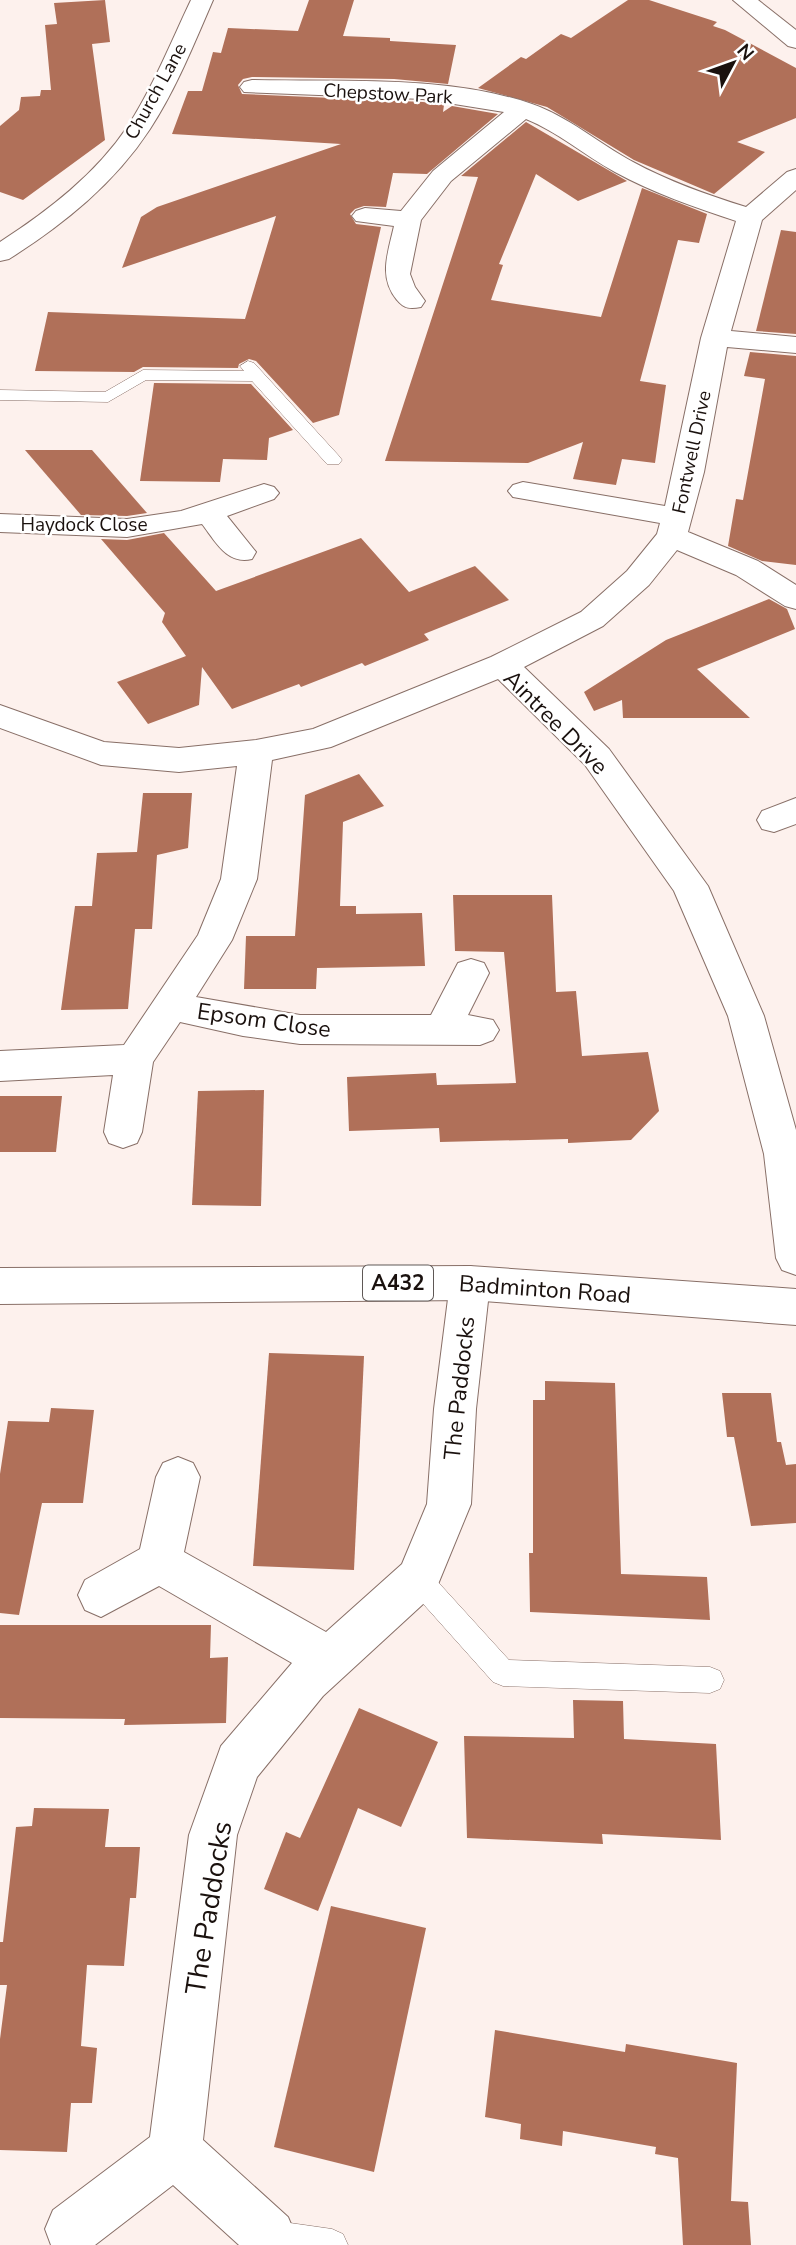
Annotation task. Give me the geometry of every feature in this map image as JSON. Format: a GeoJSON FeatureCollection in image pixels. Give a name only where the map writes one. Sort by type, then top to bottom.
{"type":"FeatureCollection","features":[{"type":"Feature","properties":{"kind":"street","name":"Church Lane"},"geometry":{"type":"LineString","coordinates":[[0,253],[76,199],[115,158],[137,130],[164,82],[202,0]]}},
{"type":"Feature","properties":{"kind":"street"},"geometry":{"type":"LineString","coordinates":[[744,0],[796,41]]}},
{"type":"Feature","properties":{"kind":"street","name":"Chepstow Park"},"geometry":{"type":"LineString","coordinates":[[252,87],[390,91],[466,98],[523,109],[576,134],[621,165],[678,194],[750,217]]}},
{"type":"Feature","properties":{"kind":"street"},"geometry":{"type":"LineString","coordinates":[[412,301],[402,289],[397,274],[408,219],[442,176],[523,109]]}},
{"type":"Feature","properties":{"kind":"street"},"geometry":{"type":"LineString","coordinates":[[750,217],[796,177]]}},
{"type":"Feature","properties":{"kind":"street"},"geometry":{"type":"LineString","coordinates":[[365,216],[408,219]]}},
{"type":"Feature","properties":{"kind":"street","name":"Fontwell Drive"},"geometry":{"type":"LineString","coordinates":[[502,665],[592,619],[638,578],[675,526],[689,472],[715,338],[750,217]]}},
{"type":"Feature","properties":{"kind":"street"},"geometry":{"type":"LineString","coordinates":[[715,338],[796,345]]}},
{"type":"Feature","properties":{"kind":"street"},"geometry":{"type":"LineString","coordinates":[[523,491],[675,526],[796,599]]}},
{"type":"Feature","properties":{"kind":"street","name":"Haydock Close"},"geometry":{"type":"LineString","coordinates":[[0,523],[127,528],[185,520],[264,493]]}},
{"type":"Feature","properties":{"kind":"street"},"geometry":{"type":"LineString","coordinates":[[208,512],[241,552]]}},
{"type":"Feature","properties":{"kind":"street","name":"Aintree Drive"},"geometry":{"type":"LineString","coordinates":[[1,718],[101,753],[179,760],[256,752],[319,739],[502,665],[597,757],[690,886],[746,1016],[783,1154],[796,1258]]}},
{"type":"Feature","properties":{"kind":"street","name":"Epsom Close"},"geometry":{"type":"LineString","coordinates":[[123,1132],[135,1059],[214,940],[239,879],[256,752]]}},
{"type":"Feature","properties":{"kind":"street"},"geometry":{"type":"LineString","coordinates":[[443,1028],[471,973]]}},
{"type":"Feature","properties":{"kind":"street","name":"Epsom Close"},"geometry":{"type":"LineString","coordinates":[[170,1005],[221,1018],[316,1031],[443,1028],[480,1030]]}},
{"type":"Feature","properties":{"kind":"street"},"geometry":{"type":"LineString","coordinates":[[0,1066],[135,1059]]}},
{"type":"Feature","properties":{"kind":"street","name":"Badminton Road"},"geometry":{"type":"LineString","coordinates":[[0,1286],[470,1283],[796,1307]]}},
{"type":"Feature","properties":{"kind":"street","name":"The Paddocks"},"geometry":{"type":"LineString","coordinates":[[174,2151],[214,1835],[238,1763],[307,1680],[418,1579],[449,1504],[454,1409],[470,1283]]}},
{"type":"Feature","properties":{"kind":"street"},"geometry":{"type":"LineString","coordinates":[[101,1595],[159,1562],[178,1477]]}},
{"type":"Feature","properties":{"kind":"street"},"geometry":{"type":"LineString","coordinates":[[159,1562],[331,1660]]}},
{"type":"Feature","properties":{"kind":"street"},"geometry":{"type":"LineString","coordinates":[[72,2229],[174,2151],[269,2236]]}},
{"type":"Feature","properties":{"kind":"lane"},"geometry":{"type":"LineString","coordinates":[[0,396],[108,397],[143,375],[251,369],[333,460]]}},
{"type":"Feature","properties":{"kind":"lane"},"geometry":{"type":"LineString","coordinates":[[418,1579],[502,1673],[710,1681]]}},
{"type":"Feature","properties":{"kind":"lane"},"geometry":{"type":"LineString","coordinates":[[269,2236],[332,2245]]}},
{"type":"Feature","properties":{"kind":"building"},"geometry":{"type":"Polygon","coordinates":[[[105,0],[110,42],[92,44],[105,140],[23,200],[0,192],[0,126],[19,110],[21,97],[40,96],[41,90],[51,90],[45,25],[57,24],[54,3],[105,0]]]}},
{"type":"Feature","properties":{"kind":"building"},"geometry":{"type":"Polygon","coordinates":[[[309,0],[354,0],[343,36],[456,45],[448,84],[394,79],[252,77],[243,79],[238,85],[242,94],[423,102],[444,105],[443,112],[452,106],[498,114],[427,174],[393,173],[386,207],[364,206],[350,214],[356,224],[381,227],[339,415],[313,423],[256,361],[249,359],[239,364],[238,368],[143,367],[134,372],[35,371],[48,312],[245,319],[276,216],[122,268],[141,217],[157,207],[341,144],[172,134],[188,91],[202,91],[213,52],[221,53],[228,28],[298,31],[309,0]]]}},
{"type":"Feature","properties":{"kind":"building"},"geometry":{"type":"Polygon","coordinates":[[[628,0],[649,0],[717,22],[713,26],[796,68],[796,118],[737,142],[765,152],[714,194],[634,160],[547,107],[478,88],[521,57],[526,59],[561,34],[571,38],[628,0]]]}},
{"type":"Feature","properties":{"kind":"building"},"geometry":{"type":"Polygon","coordinates":[[[526,122],[627,181],[578,201],[536,174],[499,264],[503,265],[491,300],[601,317],[642,188],[707,214],[699,243],[678,240],[640,381],[666,385],[655,463],[622,459],[616,485],[573,479],[583,442],[528,463],[385,461],[478,177],[461,176],[526,122]]]}},
{"type":"Feature","properties":{"kind":"building"},"geometry":{"type":"Polygon","coordinates":[[[781,230],[796,232],[796,334],[756,331],[781,230]]]}},
{"type":"Feature","properties":{"kind":"building"},"geometry":{"type":"Polygon","coordinates":[[[750,352],[796,356],[796,565],[762,561],[728,546],[736,499],[743,500],[765,379],[744,376],[750,352]]]}},
{"type":"Feature","properties":{"kind":"building"},"geometry":{"type":"Polygon","coordinates":[[[154,383],[251,384],[293,430],[269,438],[267,460],[223,459],[220,482],[140,481],[154,383]]]}},
{"type":"Feature","properties":{"kind":"building"},"geometry":{"type":"Polygon","coordinates":[[[25,450],[92,450],[147,513],[127,516],[81,515],[25,450]]]}},
{"type":"Feature","properties":{"kind":"building"},"geometry":{"type":"Polygon","coordinates":[[[164,533],[216,591],[361,538],[409,592],[475,566],[509,600],[424,634],[429,640],[365,666],[362,663],[301,687],[299,684],[232,709],[202,667],[199,705],[148,724],[117,682],[186,656],[162,622],[165,613],[101,539],[127,540],[164,533]]]}},
{"type":"Feature","properties":{"kind":"building"},"geometry":{"type":"Polygon","coordinates":[[[769,599],[787,609],[795,629],[697,669],[750,718],[623,718],[622,700],[594,711],[584,692],[666,640],[769,599]]]}},
{"type":"Feature","properties":{"kind":"building"},"geometry":{"type":"Polygon","coordinates":[[[359,774],[384,806],[343,822],[340,906],[356,906],[356,914],[422,913],[425,966],[317,968],[316,989],[244,989],[246,936],[295,936],[305,795],[359,774]]]}},
{"type":"Feature","properties":{"kind":"building"},"geometry":{"type":"Polygon","coordinates":[[[143,793],[192,793],[188,848],[157,855],[152,929],[135,929],[128,1009],[61,1010],[75,906],[92,906],[97,853],[137,852],[143,793]]]}},
{"type":"Feature","properties":{"kind":"building"},"geometry":{"type":"Polygon","coordinates":[[[453,895],[552,895],[556,992],[576,991],[582,1056],[648,1052],[659,1111],[631,1140],[568,1143],[568,1139],[440,1142],[439,1128],[349,1131],[347,1077],[436,1073],[437,1085],[516,1083],[504,952],[455,951],[453,895]]]}},
{"type":"Feature","properties":{"kind":"building"},"geometry":{"type":"Polygon","coordinates":[[[264,1090],[261,1206],[192,1205],[198,1091],[264,1090]]]}},
{"type":"Feature","properties":{"kind":"building"},"geometry":{"type":"Polygon","coordinates":[[[0,1096],[62,1096],[56,1152],[0,1152],[0,1096]]]}},
{"type":"Feature","properties":{"kind":"building"},"geometry":{"type":"Polygon","coordinates":[[[269,1353],[364,1356],[354,1570],[253,1566],[269,1353]]]}},
{"type":"Feature","properties":{"kind":"building"},"geometry":{"type":"Polygon","coordinates":[[[545,1381],[615,1383],[621,1574],[707,1577],[710,1620],[530,1612],[529,1553],[533,1553],[533,1400],[545,1400],[545,1381]]]}},
{"type":"Feature","properties":{"kind":"building"},"geometry":{"type":"Polygon","coordinates":[[[722,1393],[771,1393],[777,1442],[781,1442],[786,1465],[796,1464],[796,1523],[751,1526],[734,1437],[727,1437],[722,1393]]]}},
{"type":"Feature","properties":{"kind":"building"},"geometry":{"type":"Polygon","coordinates":[[[51,1408],[94,1410],[83,1503],[42,1503],[19,1615],[0,1613],[0,1474],[8,1421],[49,1422],[51,1408]]]}},
{"type":"Feature","properties":{"kind":"building"},"geometry":{"type":"Polygon","coordinates":[[[0,1625],[211,1625],[210,1658],[228,1657],[226,1723],[124,1725],[125,1719],[0,1718],[0,1625]]]}},
{"type":"Feature","properties":{"kind":"building"},"geometry":{"type":"Polygon","coordinates":[[[573,1700],[623,1701],[624,1739],[716,1744],[721,1840],[602,1834],[603,1844],[467,1838],[464,1736],[574,1738],[573,1700]]]}},
{"type":"Feature","properties":{"kind":"building"},"geometry":{"type":"Polygon","coordinates":[[[359,1708],[438,1742],[401,1827],[358,1808],[318,1911],[264,1889],[286,1832],[300,1838],[359,1708]]]}},
{"type":"Feature","properties":{"kind":"building"},"geometry":{"type":"Polygon","coordinates":[[[34,1808],[109,1809],[105,1847],[140,1847],[136,1898],[130,1898],[124,1966],[87,1965],[81,2046],[97,2048],[92,2103],[71,2103],[67,2152],[0,2150],[0,2039],[7,1985],[0,1985],[0,1942],[3,1942],[16,1827],[32,1826],[34,1808]]]}},
{"type":"Feature","properties":{"kind":"building"},"geometry":{"type":"Polygon","coordinates":[[[331,1906],[426,1928],[374,2172],[274,2147],[331,1906]]]}},
{"type":"Feature","properties":{"kind":"building"},"geometry":{"type":"Polygon","coordinates":[[[495,2030],[625,2052],[626,2044],[737,2063],[731,2201],[748,2202],[751,2245],[683,2245],[678,2158],[655,2154],[656,2147],[563,2131],[562,2146],[520,2139],[521,2124],[485,2117],[495,2030]]]}}]}
